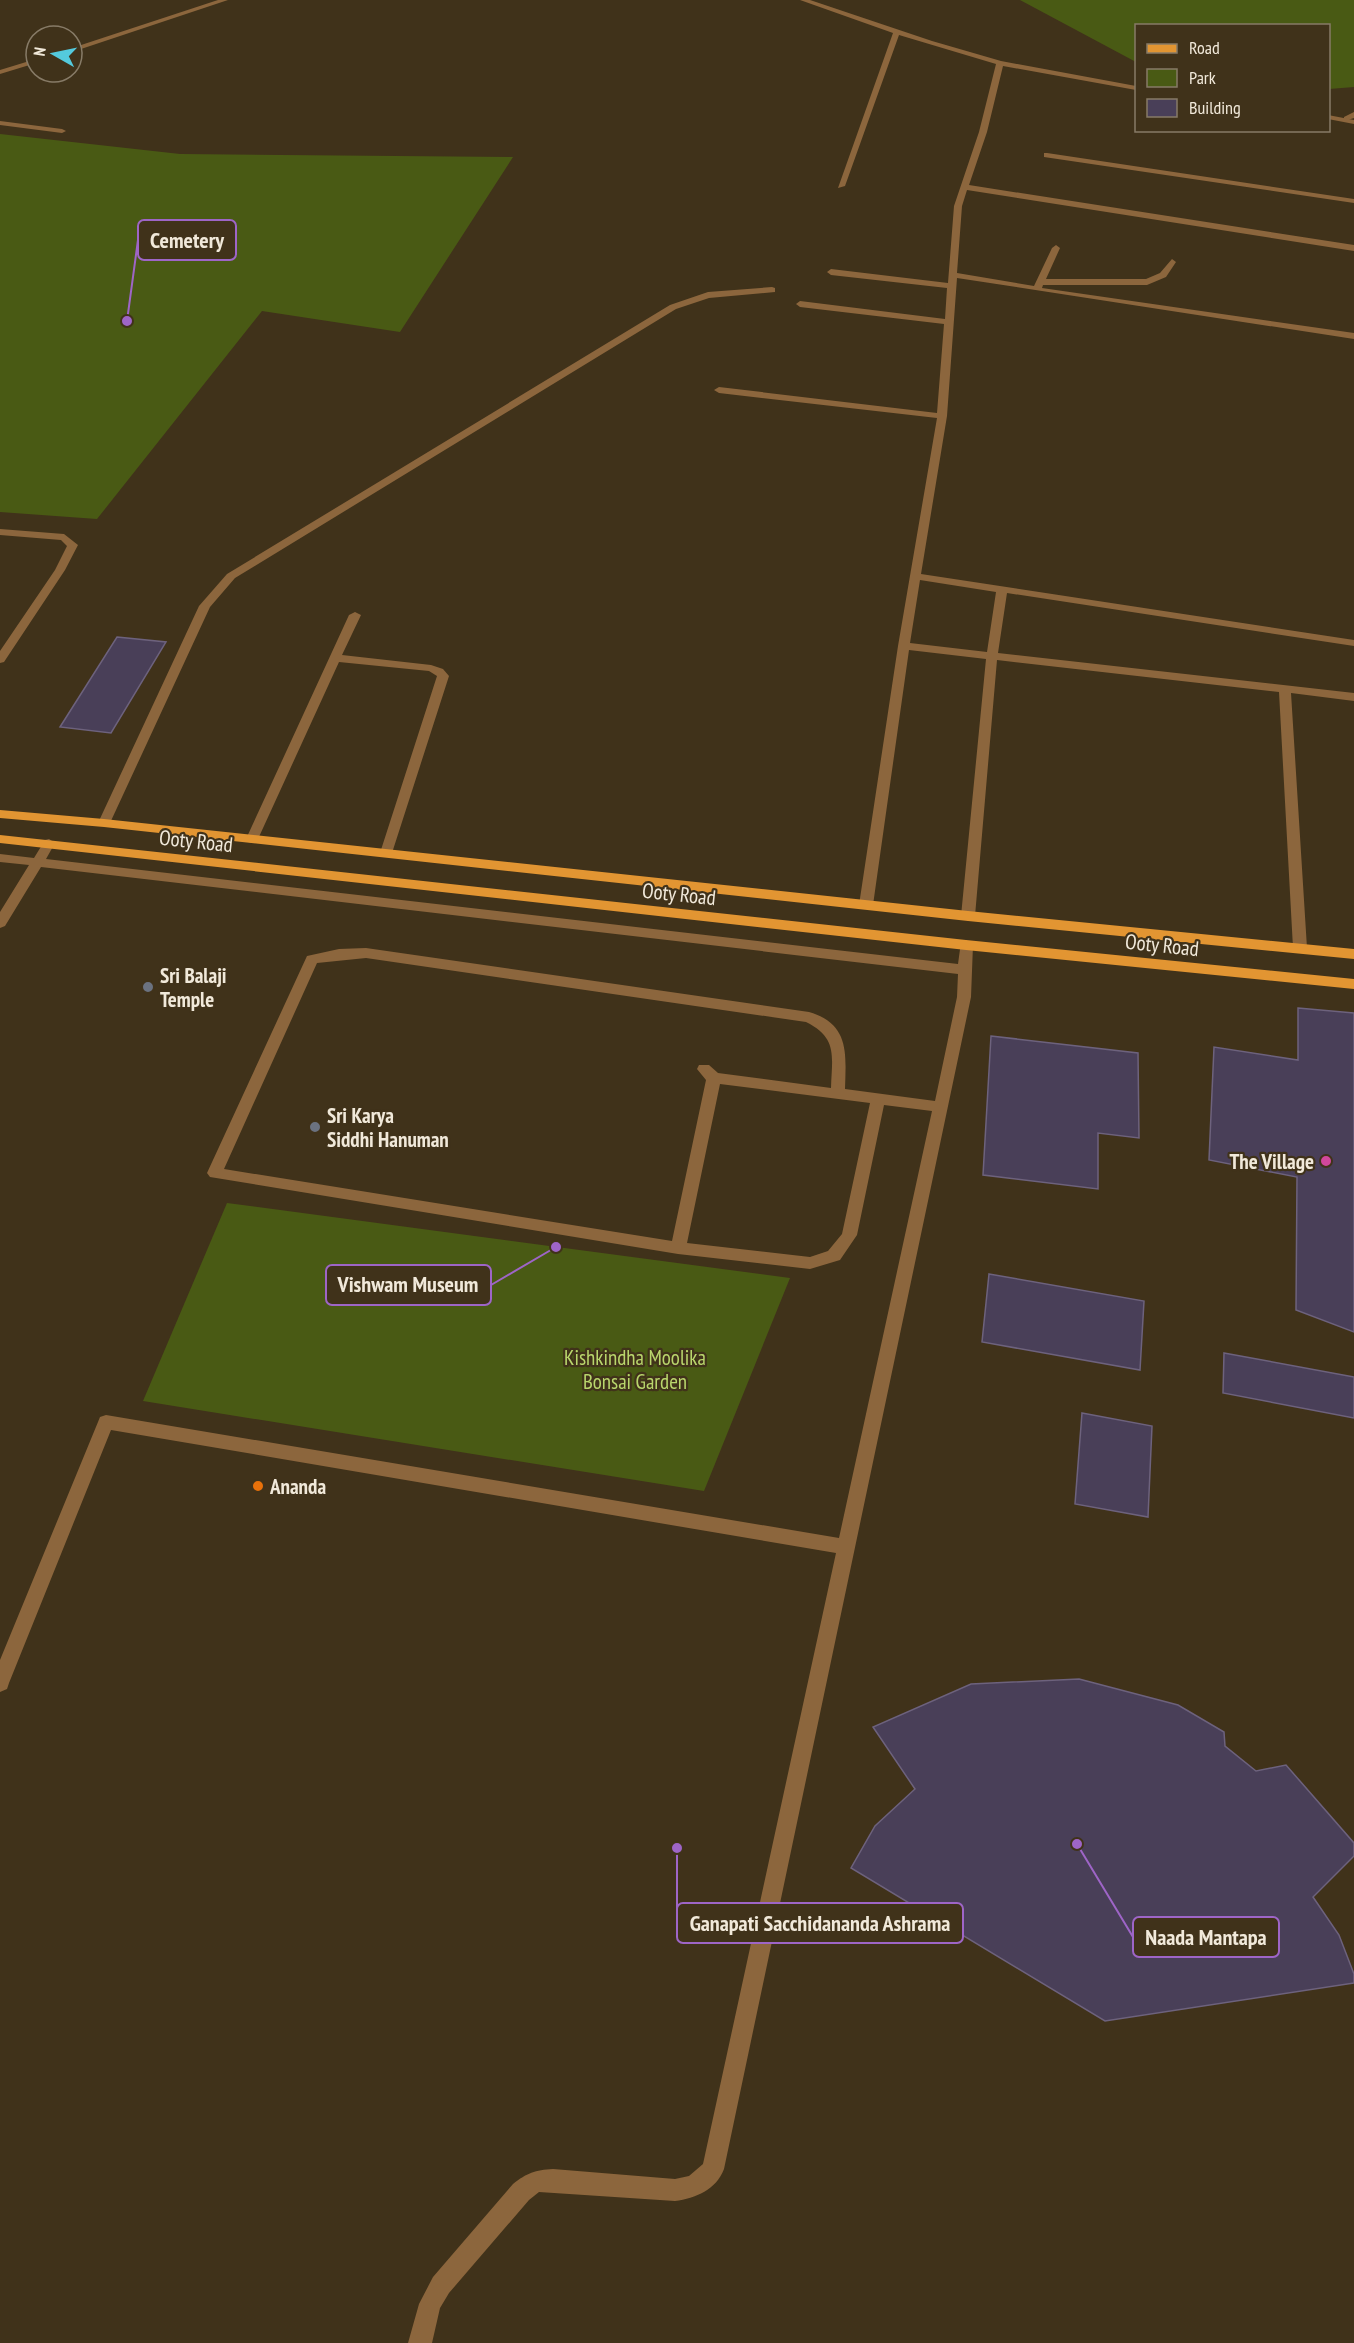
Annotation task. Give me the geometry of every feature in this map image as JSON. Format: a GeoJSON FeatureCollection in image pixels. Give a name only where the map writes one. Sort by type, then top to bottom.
{"type":"FeatureCollection","features":[{"type":"Feature","properties":{"kind":"main road","name":"Ooty Road"},"geometry":{"type":"LineString","coordinates":[[0,814],[104,823],[968,916],[1354,954]]}},
{"type":"Feature","properties":{"kind":"main road","name":"Ooty Road"},"geometry":{"type":"LineString","coordinates":[[6,839],[966,945],[1354,984]]}},
{"type":"Feature","properties":{"kind":"street"},"geometry":{"type":"LineString","coordinates":[[84,46],[225,0]]}},
{"type":"Feature","properties":{"kind":"street"},"geometry":{"type":"LineString","coordinates":[[803,0],[897,32],[1000,63],[1135,88]]}},
{"type":"Feature","properties":{"kind":"street"},"geometry":{"type":"LineString","coordinates":[[841,186],[897,32]]}},
{"type":"Feature","properties":{"kind":"street"},"geometry":{"type":"LineString","coordinates":[[866,905],[904,646],[942,416],[958,206],[983,132],[1000,63]]}},
{"type":"Feature","properties":{"kind":"street"},"geometry":{"type":"LineString","coordinates":[[0,72],[24,65]]}},
{"type":"Feature","properties":{"kind":"street"},"geometry":{"type":"LineString","coordinates":[[1330,117],[1352,119]]}},
{"type":"Feature","properties":{"kind":"street"},"geometry":{"type":"LineString","coordinates":[[0,123],[62,131]]}},
{"type":"Feature","properties":{"kind":"street"},"geometry":{"type":"LineString","coordinates":[[1047,155],[1354,201]]}},
{"type":"Feature","properties":{"kind":"street"},"geometry":{"type":"LineString","coordinates":[[964,187],[1354,248]]}},
{"type":"Feature","properties":{"kind":"street"},"geometry":{"type":"LineString","coordinates":[[1039,286],[1056,248]]}},
{"type":"Feature","properties":{"kind":"street"},"geometry":{"type":"LineString","coordinates":[[1039,286],[1147,282],[1164,275],[1172,262]]}},
{"type":"Feature","properties":{"kind":"street"},"geometry":{"type":"LineString","coordinates":[[831,272],[952,286]]}},
{"type":"Feature","properties":{"kind":"street"},"geometry":{"type":"LineString","coordinates":[[952,275],[1039,286],[1354,336]]}},
{"type":"Feature","properties":{"kind":"street"},"geometry":{"type":"LineString","coordinates":[[104,823],[204,606],[231,576],[673,307],[708,295],[772,290]]}},
{"type":"Feature","properties":{"kind":"street"},"geometry":{"type":"LineString","coordinates":[[800,304],[948,322]]}},
{"type":"Feature","properties":{"kind":"street"},"geometry":{"type":"LineString","coordinates":[[719,390],[942,416]]}},
{"type":"Feature","properties":{"kind":"street"},"geometry":{"type":"LineString","coordinates":[[0,532],[64,537],[73,545],[60,570],[0,660]]}},
{"type":"Feature","properties":{"kind":"street"},"geometry":{"type":"LineString","coordinates":[[915,576],[1354,643]]}},
{"type":"Feature","properties":{"kind":"street"},"geometry":{"type":"LineString","coordinates":[[968,916],[992,655],[1002,591]]}},
{"type":"Feature","properties":{"kind":"street"},"geometry":{"type":"LineString","coordinates":[[252,839],[355,615]]}},
{"type":"Feature","properties":{"kind":"street"},"geometry":{"type":"LineString","coordinates":[[904,646],[1354,697]]}},
{"type":"Feature","properties":{"kind":"street"},"geometry":{"type":"LineString","coordinates":[[334,658],[431,668],[439,671],[443,676],[386,853]]}},
{"type":"Feature","properties":{"kind":"street"},"geometry":{"type":"LineString","coordinates":[[1285,690],[1300,948]]}},
{"type":"Feature","properties":{"kind":"street"},"geometry":{"type":"LineString","coordinates":[[6,839],[1,859],[965,970]]}},
{"type":"Feature","properties":{"kind":"street"},"geometry":{"type":"LineString","coordinates":[[0,923],[49,843]]}},
{"type":"Feature","properties":{"kind":"street"},"geometry":{"type":"LineString","coordinates":[[420,2343],[430,2304],[441,2285],[521,2192],[535,2181],[553,2180],[675,2190],[691,2188],[702,2183],[713,2169],[964,997],[966,945]]}},
{"type":"Feature","properties":{"kind":"street"},"geometry":{"type":"LineString","coordinates":[[838,1094],[839,1042],[833,1031],[823,1023],[809,1017],[366,953],[339,954],[312,959],[215,1173],[678,1248],[792,1262],[825,1261],[838,1254],[849,1236],[878,1099]]}},
{"type":"Feature","properties":{"kind":"street"},"geometry":{"type":"LineString","coordinates":[[678,1248],[709,1074],[940,1107]]}},
{"type":"Feature","properties":{"kind":"street"},"geometry":{"type":"LineString","coordinates":[[0,1683],[106,1422],[846,1547]]}},
{"type":"Feature","properties":{"kind":"green space"},"geometry":{"type":"Polygon","coordinates":[[[1020,0],[1354,0],[1354,87],[1330,89],[1330,24],[1135,24],[1135,61],[1020,0]]]}},
{"type":"Feature","properties":{"kind":"green space"},"geometry":{"type":"Polygon","coordinates":[[[0,134],[180,154],[513,157],[400,332],[262,311],[97,519],[0,512],[0,134]]]}},
{"type":"Feature","properties":{"kind":"green space","name":"Kishkindha Moolika Bonsai Garden"},"geometry":{"type":"Polygon","coordinates":[[[227,1203],[790,1278],[704,1491],[143,1401],[227,1203]]]}},
{"type":"Feature","properties":{"kind":"building"},"geometry":{"type":"Polygon","coordinates":[[[117,637],[166,642],[111,733],[60,727],[117,637]]]}},
{"type":"Feature","properties":{"kind":"building","name":"The Village"},"geometry":{"type":"Polygon","coordinates":[[[1298,1008],[1354,1013],[1354,1332],[1296,1310],[1297,1177],[1209,1160],[1214,1047],[1298,1060],[1298,1008]]]}},
{"type":"Feature","properties":{"kind":"building"},"geometry":{"type":"Polygon","coordinates":[[[991,1036],[1138,1053],[1139,1138],[1098,1133],[1098,1189],[983,1175],[991,1036]]]}},
{"type":"Feature","properties":{"kind":"building"},"geometry":{"type":"Polygon","coordinates":[[[989,1274],[1144,1301],[1140,1370],[982,1342],[989,1274]]]}},
{"type":"Feature","properties":{"kind":"building"},"geometry":{"type":"Polygon","coordinates":[[[1224,1353],[1354,1377],[1354,1418],[1223,1393],[1224,1353]]]}},
{"type":"Feature","properties":{"kind":"building"},"geometry":{"type":"Polygon","coordinates":[[[1082,1413],[1152,1426],[1148,1517],[1075,1504],[1082,1413]]]}},
{"type":"Feature","properties":{"kind":"building"},"geometry":{"type":"Polygon","coordinates":[[[1079,1679],[1178,1705],[1224,1732],[1225,1746],[1256,1771],[1286,1765],[1354,1843],[1354,1856],[1313,1897],[1339,1935],[1354,1974],[1354,1983],[1105,2021],[851,1868],[875,1826],[915,1789],[873,1727],[971,1684],[1079,1679]]]}},
{"type":"Feature","properties":{"kind":"place","name":"Cemetery"},"geometry":{"type":"Point","coordinates":[127,321]}},
{"type":"Feature","properties":{"kind":"place","name":"Sri Balaji Temple"},"geometry":{"type":"Point","coordinates":[148,987]}},
{"type":"Feature","properties":{"kind":"place","name":"Sri Karya Siddhi Hanuman"},"geometry":{"type":"Point","coordinates":[315,1127]}},
{"type":"Feature","properties":{"kind":"place","name":"The Village"},"geometry":{"type":"Point","coordinates":[1326,1161]}},
{"type":"Feature","properties":{"kind":"place","name":"Vishwam Museum"},"geometry":{"type":"Point","coordinates":[556,1247]}},
{"type":"Feature","properties":{"kind":"place","name":"Ananda"},"geometry":{"type":"Point","coordinates":[258,1486]}},
{"type":"Feature","properties":{"kind":"place","name":"Naada Mantapa"},"geometry":{"type":"Point","coordinates":[1077,1844]}},
{"type":"Feature","properties":{"kind":"place","name":"Ganapati Sacchidananda Ashrama"},"geometry":{"type":"Point","coordinates":[677,1848]}}]}
